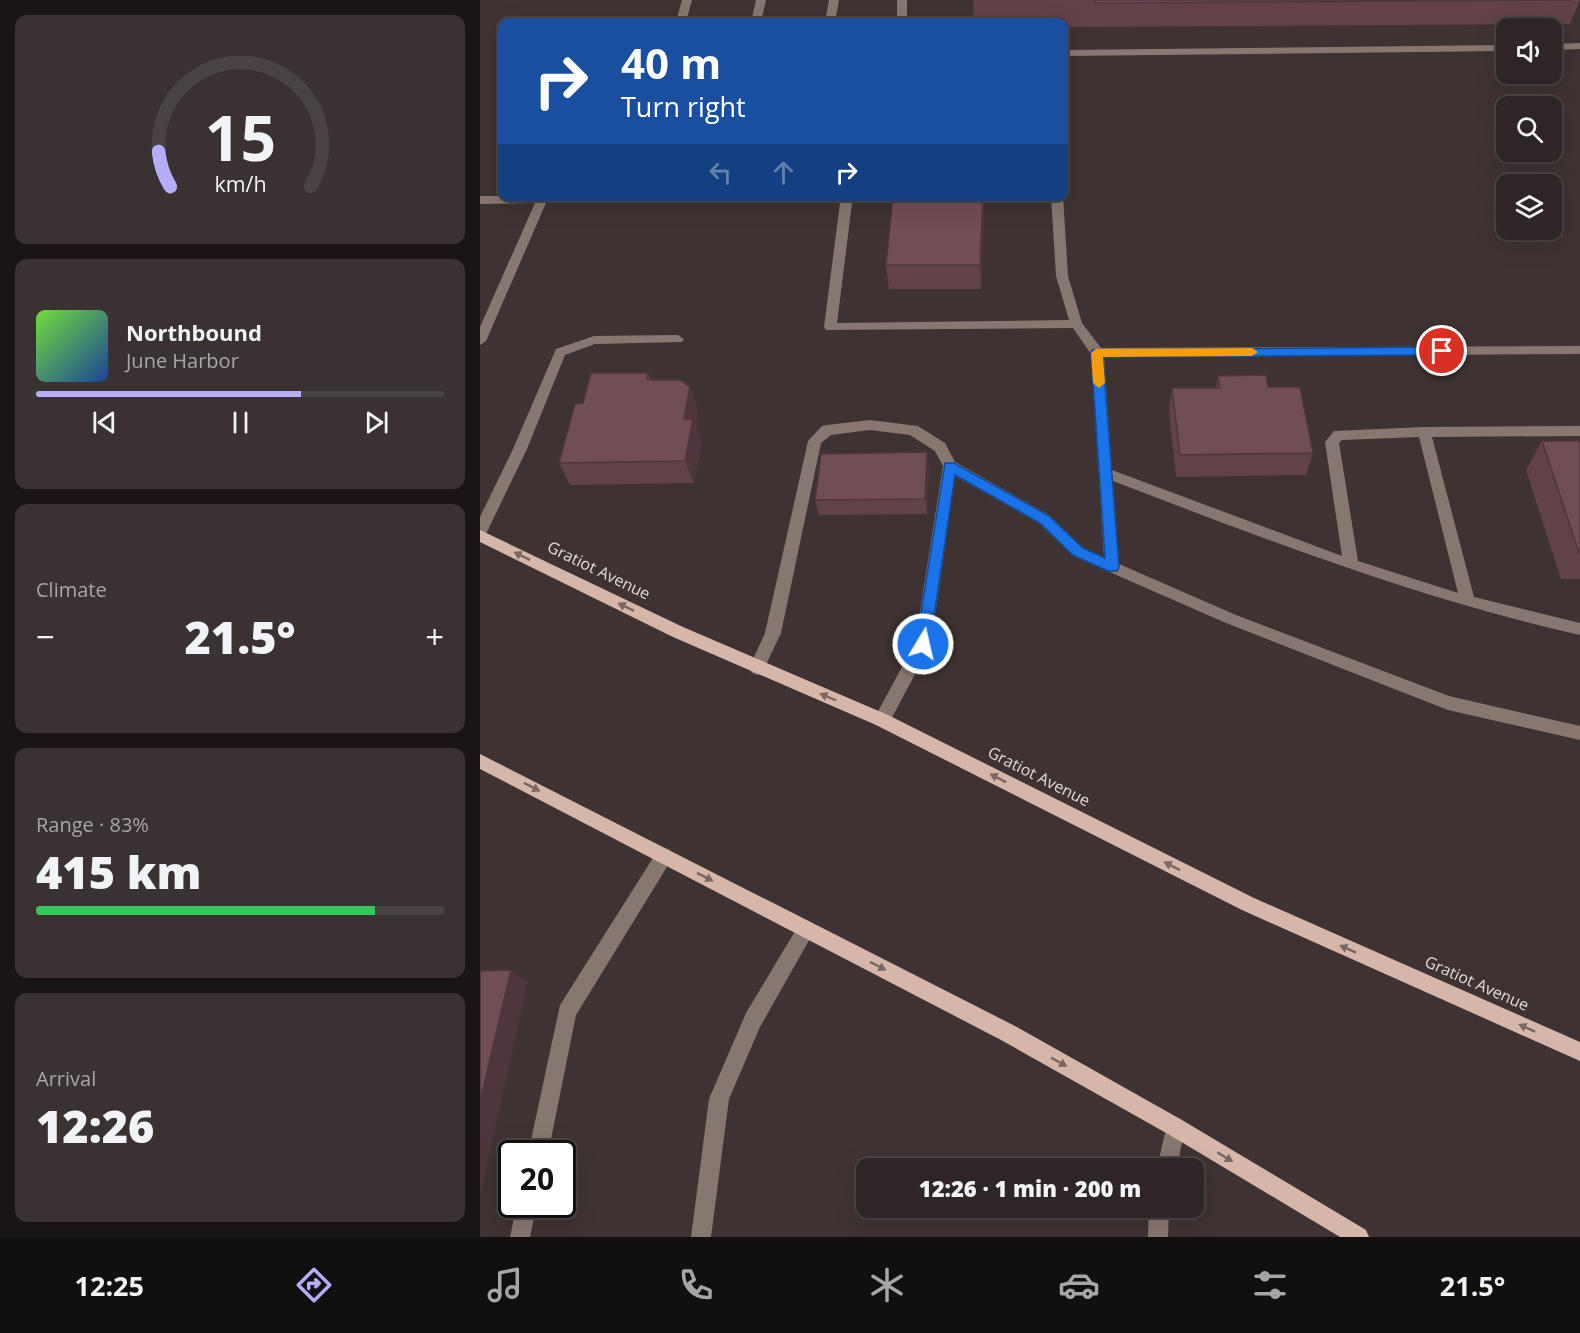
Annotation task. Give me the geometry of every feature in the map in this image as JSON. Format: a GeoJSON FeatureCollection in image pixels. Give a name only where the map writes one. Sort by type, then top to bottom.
{"type":"FeatureCollection","features":[{"type":"Feature","properties":{"kind":"main road","name":"Gratiot Avenue"},"geometry":{"type":"LineString","coordinates":[[480,534],[678,632],[882,720],[1248,904],[1580,1052]]}},
{"type":"Feature","properties":{"kind":"main road"},"geometry":{"type":"LineString","coordinates":[[480,760],[1008,1033],[1175,1127],[1359,1237]]}},
{"type":"Feature","properties":{"kind":"lane"},"geometry":{"type":"LineString","coordinates":[[682,18],[687,0]]}},
{"type":"Feature","properties":{"kind":"lane"},"geometry":{"type":"LineString","coordinates":[[757,18],[761,0]]}},
{"type":"Feature","properties":{"kind":"lane"},"geometry":{"type":"LineString","coordinates":[[831,18],[834,0]]}},
{"type":"Feature","properties":{"kind":"lane"},"geometry":{"type":"LineString","coordinates":[[902,0],[902,18]]}},
{"type":"Feature","properties":{"kind":"lane"},"geometry":{"type":"LineString","coordinates":[[1562,47],[1580,46]]}},
{"type":"Feature","properties":{"kind":"lane"},"geometry":{"type":"LineString","coordinates":[[1068,54],[1496,48]]}},
{"type":"Feature","properties":{"kind":"lane"},"geometry":{"type":"LineString","coordinates":[[480,200],[498,200]]}},
{"type":"Feature","properties":{"kind":"lane"},"geometry":{"type":"LineString","coordinates":[[480,341],[543,201]]}},
{"type":"Feature","properties":{"kind":"lane"},"geometry":{"type":"LineString","coordinates":[[845,201],[830,327],[1076,324]]}},
{"type":"Feature","properties":{"kind":"lane"},"geometry":{"type":"LineString","coordinates":[[1057,201],[1062,276],[1076,324],[1096,353],[1113,567]]}},
{"type":"Feature","properties":{"kind":"lane"},"geometry":{"type":"LineString","coordinates":[[480,534],[520,449],[560,352],[594,340],[678,339]]}},
{"type":"Feature","properties":{"kind":"lane"},"geometry":{"type":"LineString","coordinates":[[1096,353],[1580,350]]}},
{"type":"Feature","properties":{"kind":"lane"},"geometry":{"type":"LineString","coordinates":[[757,668],[773,633],[815,441],[827,430],[870,425],[913,430],[940,447],[950,466],[1044,519],[1078,552],[1231,619],[1448,703],[1580,733]]}},
{"type":"Feature","properties":{"kind":"lane"},"geometry":{"type":"LineString","coordinates":[[1351,565],[1332,442],[1339,435],[1580,430]]}},
{"type":"Feature","properties":{"kind":"lane"},"geometry":{"type":"LineString","coordinates":[[1424,432],[1468,602]]}},
{"type":"Feature","properties":{"kind":"lane"},"geometry":{"type":"LineString","coordinates":[[882,720],[923,644],[950,466]]}},
{"type":"Feature","properties":{"kind":"lane"},"geometry":{"type":"LineString","coordinates":[[1106,473],[1351,565],[1468,602],[1580,629]]}},
{"type":"Feature","properties":{"kind":"lane"},"geometry":{"type":"LineString","coordinates":[[541,1140],[567,1012],[664,856]]}},
{"type":"Feature","properties":{"kind":"lane"},"geometry":{"type":"LineString","coordinates":[[701,1237],[719,1099],[753,1020],[806,929]]}},
{"type":"Feature","properties":{"kind":"lane"},"geometry":{"type":"LineString","coordinates":[[1169,1158],[1175,1127]]}},
{"type":"Feature","properties":{"kind":"lane"},"geometry":{"type":"LineString","coordinates":[[520,1237],[524,1218]]}},
{"type":"Feature","properties":{"kind":"lane"},"geometry":{"type":"LineString","coordinates":[[1158,1237],[1159,1218]]}},
{"type":"Feature","properties":{"kind":"building"},"geometry":{"type":"Polygon","coordinates":[[[1095,0],[1573,0],[1095,3],[1095,0]]]}},
{"type":"Feature","properties":{"kind":"building"},"geometry":{"type":"Polygon","coordinates":[[[892,201],[983,201],[980,265],[886,265],[892,201]]]}},
{"type":"Feature","properties":{"kind":"building"},"geometry":{"type":"Polygon","coordinates":[[[591,373],[648,373],[647,380],[680,380],[690,387],[684,419],[693,419],[685,461],[559,463],[575,404],[583,403],[591,373]]]}},
{"type":"Feature","properties":{"kind":"building"},"geometry":{"type":"Polygon","coordinates":[[[1266,375],[1268,387],[1300,387],[1313,453],[1180,455],[1172,388],[1220,388],[1218,376],[1266,375]]]}},
{"type":"Feature","properties":{"kind":"building"},"geometry":{"type":"Polygon","coordinates":[[[1542,441],[1580,441],[1580,553],[1579,553],[1542,441]]]}},
{"type":"Feature","properties":{"kind":"building"},"geometry":{"type":"Polygon","coordinates":[[[927,452],[925,499],[815,500],[821,454],[927,452]]]}},
{"type":"Feature","properties":{"kind":"building"},"geometry":{"type":"Polygon","coordinates":[[[511,970],[480,1102],[480,971],[511,970]]]}},
{"type":"Feature","properties":{"kind":"slow traffic"},"geometry":{"type":"LineString","coordinates":[[1099,383],[1096,353],[1252,352]]}},
{"type":"Feature","properties":{"kind":"route"},"geometry":{"type":"LineString","coordinates":[[923,644],[950,466],[1044,519],[1078,552],[1113,567],[1096,353],[1442,351]]}}]}
